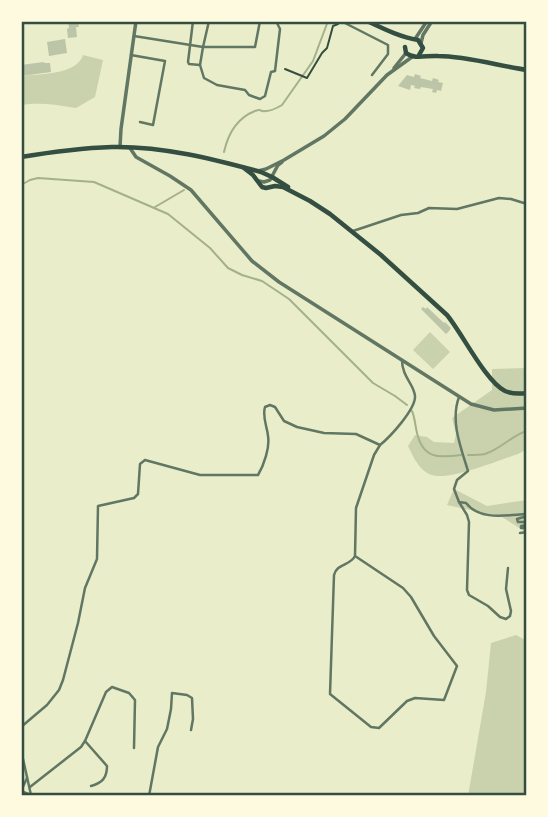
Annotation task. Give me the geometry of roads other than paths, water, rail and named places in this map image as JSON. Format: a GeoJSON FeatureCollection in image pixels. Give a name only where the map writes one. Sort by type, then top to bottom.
{"type":"FeatureCollection","features":[{"type":"Feature","properties":{"kind":"main road"},"geometry":{"type":"LineString","coordinates":[[367,21],[391,33],[414,40],[431,53],[527,72]]}},
{"type":"Feature","properties":{"kind":"main road"},"geometry":{"type":"LineString","coordinates":[[391,33],[415,56],[440,55]]}},
{"type":"Feature","properties":{"kind":"main road"},"geometry":{"type":"LineString","coordinates":[[406,50],[409,41],[414,40]]}},
{"type":"Feature","properties":{"kind":"main road"},"geometry":{"type":"LineString","coordinates":[[415,56],[422,45]]}},
{"type":"Feature","properties":{"kind":"main road"},"geometry":{"type":"LineString","coordinates":[[21,157],[67,150],[120,147],[189,154],[244,169],[264,171],[353,231],[447,315],[497,386],[514,393],[527,393]]}},
{"type":"Feature","properties":{"kind":"main road"},"geometry":{"type":"LineString","coordinates":[[244,169],[261,184],[294,192]]}},
{"type":"Feature","properties":{"kind":"street"},"geometry":{"type":"LineString","coordinates":[[120,147],[136,21]]}},
{"type":"Feature","properties":{"kind":"street"},"geometry":{"type":"LineString","coordinates":[[193,21],[188,62],[200,65]]}},
{"type":"Feature","properties":{"kind":"street"},"geometry":{"type":"LineString","coordinates":[[209,21],[200,65],[202,74],[209,82],[245,90],[249,96],[256,99],[265,96],[271,72],[275,71],[279,29],[276,21]]}},
{"type":"Feature","properties":{"kind":"street"},"geometry":{"type":"LineString","coordinates":[[134,36],[203,47],[255,47],[260,21]]}},
{"type":"Feature","properties":{"kind":"street"},"geometry":{"type":"LineString","coordinates":[[414,40],[430,21]]}},
{"type":"Feature","properties":{"kind":"street"},"geometry":{"type":"LineString","coordinates":[[422,45],[423,35],[430,21]]}},
{"type":"Feature","properties":{"kind":"street"},"geometry":{"type":"LineString","coordinates":[[341,23],[387,44],[389,52],[372,75]]}},
{"type":"Feature","properties":{"kind":"street"},"geometry":{"type":"LineString","coordinates":[[261,184],[264,171],[324,136],[339,124],[388,74],[406,50]]}},
{"type":"Feature","properties":{"kind":"street"},"geometry":{"type":"LineString","coordinates":[[131,55],[166,61],[153,125],[141,122]]}},
{"type":"Feature","properties":{"kind":"street"},"geometry":{"type":"LineString","coordinates":[[388,74],[415,56]]}},
{"type":"Feature","properties":{"kind":"street"},"geometry":{"type":"LineString","coordinates":[[377,69],[388,74]]}},
{"type":"Feature","properties":{"kind":"street"},"geometry":{"type":"LineString","coordinates":[[130,148],[136,158],[191,190],[242,250],[263,270],[471,404],[487,409],[527,408]]}},
{"type":"Feature","properties":{"kind":"street"},"geometry":{"type":"LineString","coordinates":[[261,184],[264,176],[271,178],[284,160]]}},
{"type":"Feature","properties":{"kind":"street"},"geometry":{"type":"LineString","coordinates":[[276,170],[279,181]]}},
{"type":"Feature","properties":{"kind":"street"},"geometry":{"type":"LineString","coordinates":[[353,231],[429,208],[457,209],[499,198],[527,204]]}},
{"type":"Feature","properties":{"kind":"street"},"geometry":{"type":"LineString","coordinates":[[355,556],[403,588],[457,666],[444,700],[415,698],[407,701],[379,728],[371,727],[330,694],[334,575],[337,568],[352,561],[355,556],[356,508],[374,455],[400,424],[415,398],[403,372],[402,360]]}},
{"type":"Feature","properties":{"kind":"street"},"geometry":{"type":"LineString","coordinates":[[459,397],[456,404],[456,430],[468,471],[457,480],[454,489],[469,522],[467,590],[469,595],[506,619],[511,611],[506,589],[508,568]]}},
{"type":"Feature","properties":{"kind":"street"},"geometry":{"type":"LineString","coordinates":[[21,727],[47,705],[63,680],[85,587],[97,559],[98,506],[134,498],[138,494],[140,464],[145,460],[200,475],[258,475],[269,440],[263,413],[265,407],[270,405],[275,407],[284,421],[297,427],[324,433],[356,434],[380,445]]}},
{"type":"Feature","properties":{"kind":"street"},"geometry":{"type":"LineString","coordinates":[[459,502],[495,517],[527,515]]}},
{"type":"Feature","properties":{"kind":"street"},"geometry":{"type":"LineString","coordinates":[[520,533],[527,527],[517,519],[527,515]]}},
{"type":"Feature","properties":{"kind":"street"},"geometry":{"type":"LineString","coordinates":[[30,787],[85,741],[106,692],[112,687],[129,693],[135,700],[134,748]]}},
{"type":"Feature","properties":{"kind":"street"},"geometry":{"type":"LineString","coordinates":[[149,796],[158,747],[172,709],[172,693],[192,698],[191,730]]}},
{"type":"Feature","properties":{"kind":"street"},"geometry":{"type":"LineString","coordinates":[[85,741],[107,766],[101,783],[91,786]]}},
{"type":"Feature","properties":{"kind":"street"},"geometry":{"type":"LineString","coordinates":[[21,750],[32,796]]}},
{"type":"Feature","properties":{"kind":"street"},"geometry":{"type":"LineString","coordinates":[[27,778],[21,791],[32,796]]}},
{"type":"Feature","properties":{"kind":"waterway"},"geometry":{"type":"LineString","coordinates":[[224,152],[238,122],[257,110],[270,110],[282,105],[313,61],[328,21]]}},
{"type":"Feature","properties":{"kind":"waterway"},"geometry":{"type":"LineString","coordinates":[[21,185],[38,178],[94,182],[168,214],[210,248],[228,268],[262,281],[289,299],[373,383],[407,405]]}},
{"type":"Feature","properties":{"kind":"waterway"},"geometry":{"type":"LineString","coordinates":[[155,207],[184,190]]}},
{"type":"Feature","properties":{"kind":"waterway"},"geometry":{"type":"LineString","coordinates":[[412,411],[423,448],[433,455],[461,455]]}},
{"type":"Feature","properties":{"kind":"waterway"},"geometry":{"type":"LineString","coordinates":[[468,455],[491,452],[527,431]]}}]}
